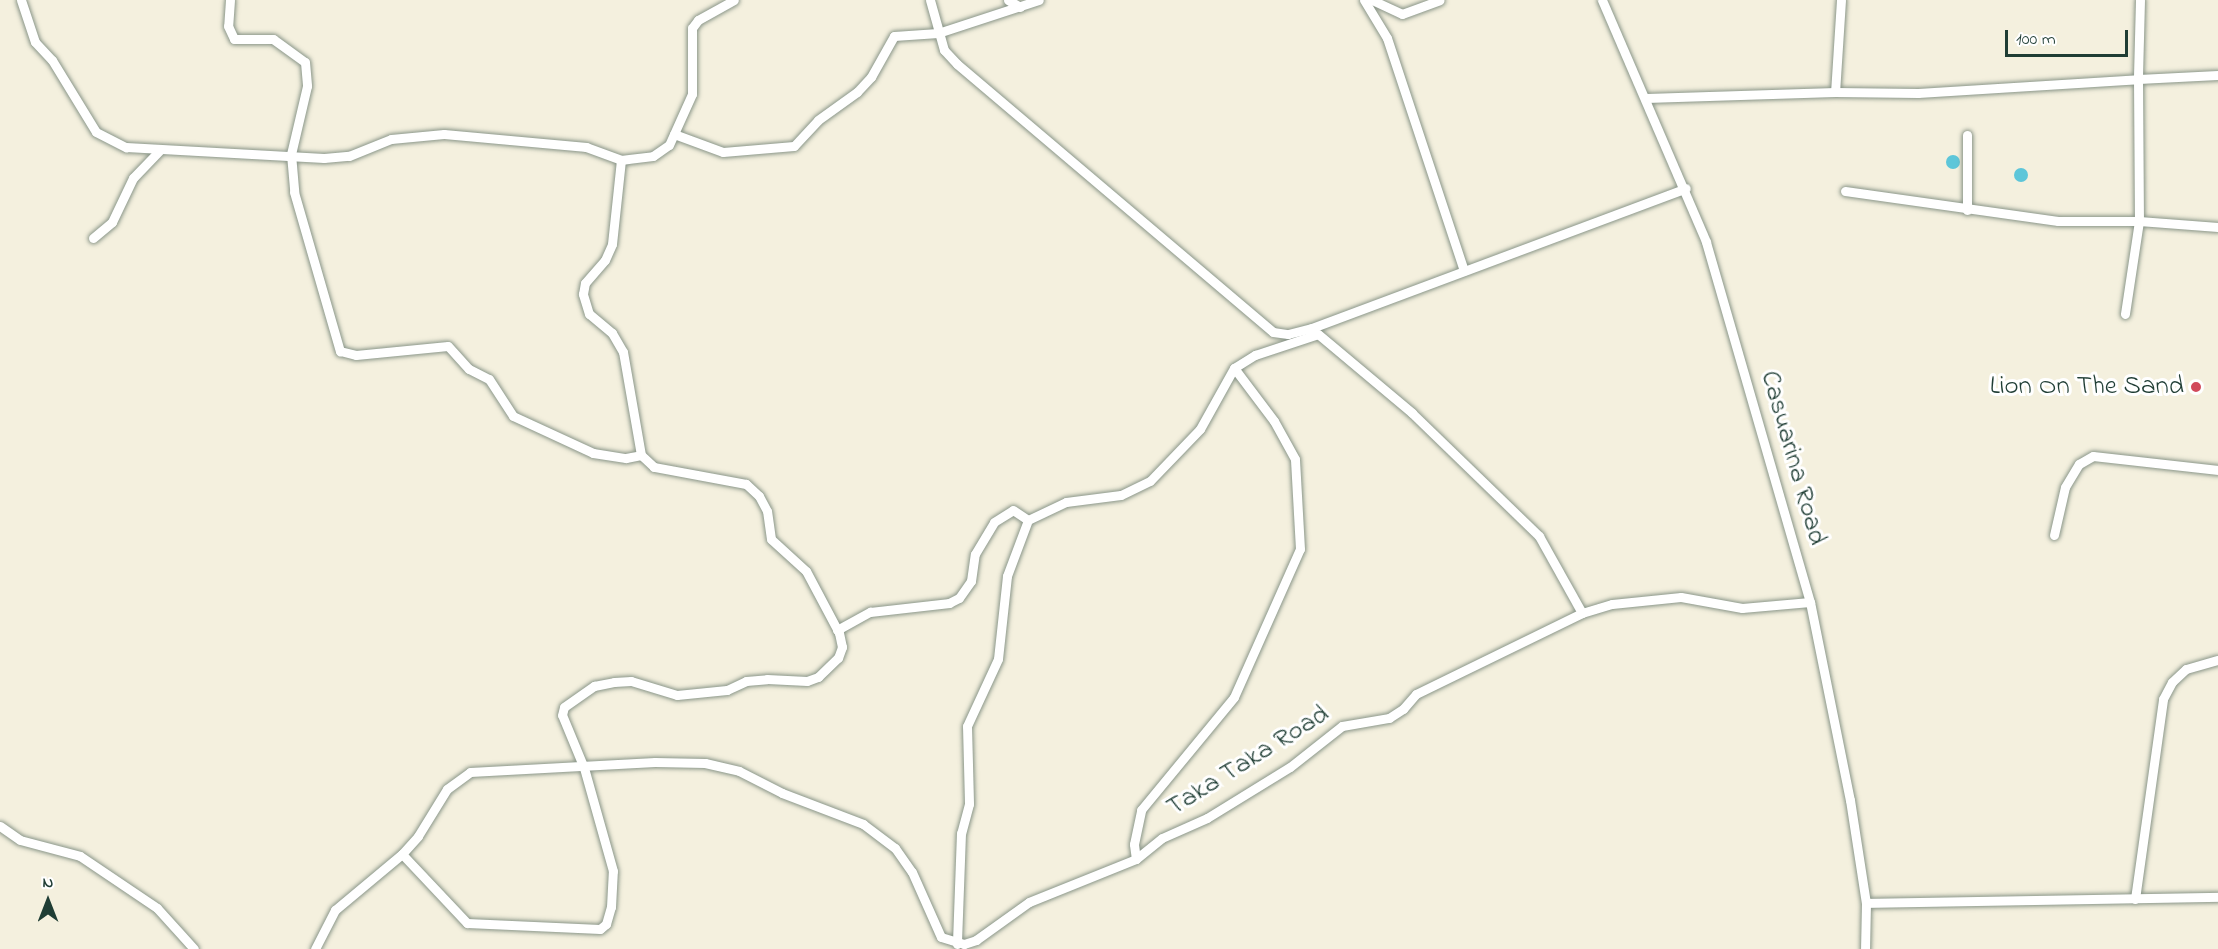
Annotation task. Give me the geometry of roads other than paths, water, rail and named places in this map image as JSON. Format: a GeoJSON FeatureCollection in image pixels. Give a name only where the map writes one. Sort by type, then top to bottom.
{"type":"FeatureCollection","features":[{"type":"Feature","properties":{"kind":"street"},"geometry":{"type":"LineString","coordinates":[[21,0],[35,42],[52,60],[96,132],[126,147],[291,154],[310,158],[349,156],[391,139],[444,134],[585,147],[621,160],[652,156],[669,145],[692,94],[693,28],[698,20],[734,0]]}},
{"type":"Feature","properties":{"kind":"street"},"geometry":{"type":"LineString","coordinates":[[230,0],[228,26],[234,39],[273,39],[305,62],[307,86],[291,154],[294,192],[340,351],[356,355],[448,346],[469,369],[489,379],[513,416],[593,453],[626,458],[641,455]]}},
{"type":"Feature","properties":{"kind":"street"},"geometry":{"type":"LineString","coordinates":[[930,0],[944,50],[957,64],[1259,323],[1274,332],[1318,334],[1412,413],[1539,536],[1582,613]]}},
{"type":"Feature","properties":{"kind":"street"},"geometry":{"type":"LineString","coordinates":[[1008,0],[1020,7]]}},
{"type":"Feature","properties":{"kind":"street"},"geometry":{"type":"LineString","coordinates":[[674,134],[723,152],[794,146],[818,120],[864,84],[894,36],[938,33],[1039,0]]}},
{"type":"Feature","properties":{"kind":"street"},"geometry":{"type":"LineString","coordinates":[[1364,0],[1387,38],[1464,271]]}},
{"type":"Feature","properties":{"kind":"street"},"geometry":{"type":"LineString","coordinates":[[1372,0],[1402,14],[1440,0]]}},
{"type":"Feature","properties":{"kind":"street","name":"Casuarina Road"},"geometry":{"type":"LineString","coordinates":[[1602,0],[1686,188],[1730,316],[1810,602],[1838,729],[1866,903],[1866,949]]}},
{"type":"Feature","properties":{"kind":"street"},"geometry":{"type":"LineString","coordinates":[[1835,92],[1841,0]]}},
{"type":"Feature","properties":{"kind":"street"},"geometry":{"type":"LineString","coordinates":[[2124,314],[2139,221],[2140,0]]}},
{"type":"Feature","properties":{"kind":"street"},"geometry":{"type":"LineString","coordinates":[[1646,98],[1835,92],[1918,93],[2218,75]]}},
{"type":"Feature","properties":{"kind":"street"},"geometry":{"type":"LineString","coordinates":[[1967,135],[1967,210]]}},
{"type":"Feature","properties":{"kind":"street"},"geometry":{"type":"LineString","coordinates":[[93,238],[112,222],[133,178],[160,150]]}},
{"type":"Feature","properties":{"kind":"street"},"geometry":{"type":"LineString","coordinates":[[402,854],[466,923],[594,930],[604,927],[611,907],[613,871],[584,768],[562,710],[594,686],[631,681],[677,695],[727,690],[746,681],[767,679],[807,681],[818,678],[838,658],[842,647],[837,630],[806,572],[771,539],[766,511],[759,495],[746,484],[654,467],[641,455],[623,352],[612,333],[589,315],[583,294],[585,283],[605,260],[612,244],[621,160]]}},
{"type":"Feature","properties":{"kind":"street"},"geometry":{"type":"LineString","coordinates":[[1301,332],[1686,188]]}},
{"type":"Feature","properties":{"kind":"street"},"geometry":{"type":"LineString","coordinates":[[1845,191],[2058,221],[2139,221],[2218,227]]}},
{"type":"Feature","properties":{"kind":"street"},"geometry":{"type":"LineString","coordinates":[[315,949],[335,910],[402,854],[418,836],[447,789],[470,772],[705,763],[739,771],[812,806],[864,824],[895,848],[912,872],[941,937],[957,944],[961,833],[969,804],[967,726],[998,659],[1007,576],[1028,520],[1066,502],[1121,495],[1150,481],[1200,429],[1234,368],[1255,355],[1318,334]]}},
{"type":"Feature","properties":{"kind":"street"},"geometry":{"type":"LineString","coordinates":[[1136,859],[1134,844],[1141,810],[1234,697],[1300,549],[1295,459],[1274,421],[1234,368]]}},
{"type":"Feature","properties":{"kind":"street"},"geometry":{"type":"LineString","coordinates":[[2054,535],[2065,487],[2079,465],[2093,456],[2218,470]]}},
{"type":"Feature","properties":{"kind":"street"},"geometry":{"type":"LineString","coordinates":[[837,630],[870,612],[949,603],[958,598],[971,581],[975,554],[994,522],[1013,510],[1028,520]]}},
{"type":"Feature","properties":{"kind":"street","name":"Taka Taka Road"},"geometry":{"type":"LineString","coordinates":[[957,944],[976,940],[1029,902],[1136,859],[1162,838],[1207,818],[1290,767],[1342,726],[1389,717],[1416,694],[1582,613],[1612,604],[1681,597],[1742,608],[1810,602]]}},
{"type":"Feature","properties":{"kind":"street"},"geometry":{"type":"LineString","coordinates":[[2135,899],[2163,699],[2172,682],[2186,669],[2218,660]]}},
{"type":"Feature","properties":{"kind":"street"},"geometry":{"type":"LineString","coordinates":[[0,826],[20,840],[80,856],[157,908],[194,949]]}},
{"type":"Feature","properties":{"kind":"street"},"geometry":{"type":"LineString","coordinates":[[1866,903],[2218,897]]}},
{"type":"Feature","properties":{"kind":"water"},"geometry":{"type":"Polygon","coordinates":[[[1953,155],[1958,157],[1960,162],[1958,167],[1953,169],[1948,167],[1946,162],[1948,157],[1953,155]]]}},
{"type":"Feature","properties":{"kind":"water"},"geometry":{"type":"Polygon","coordinates":[[[2021,168],[2026,170],[2028,175],[2026,180],[2021,182],[2016,180],[2014,175],[2016,170],[2021,168]]]}},
{"type":"Feature","properties":{"kind":"place","name":"Lion On The Sand"},"geometry":{"type":"Point","coordinates":[2196,387]}}]}
